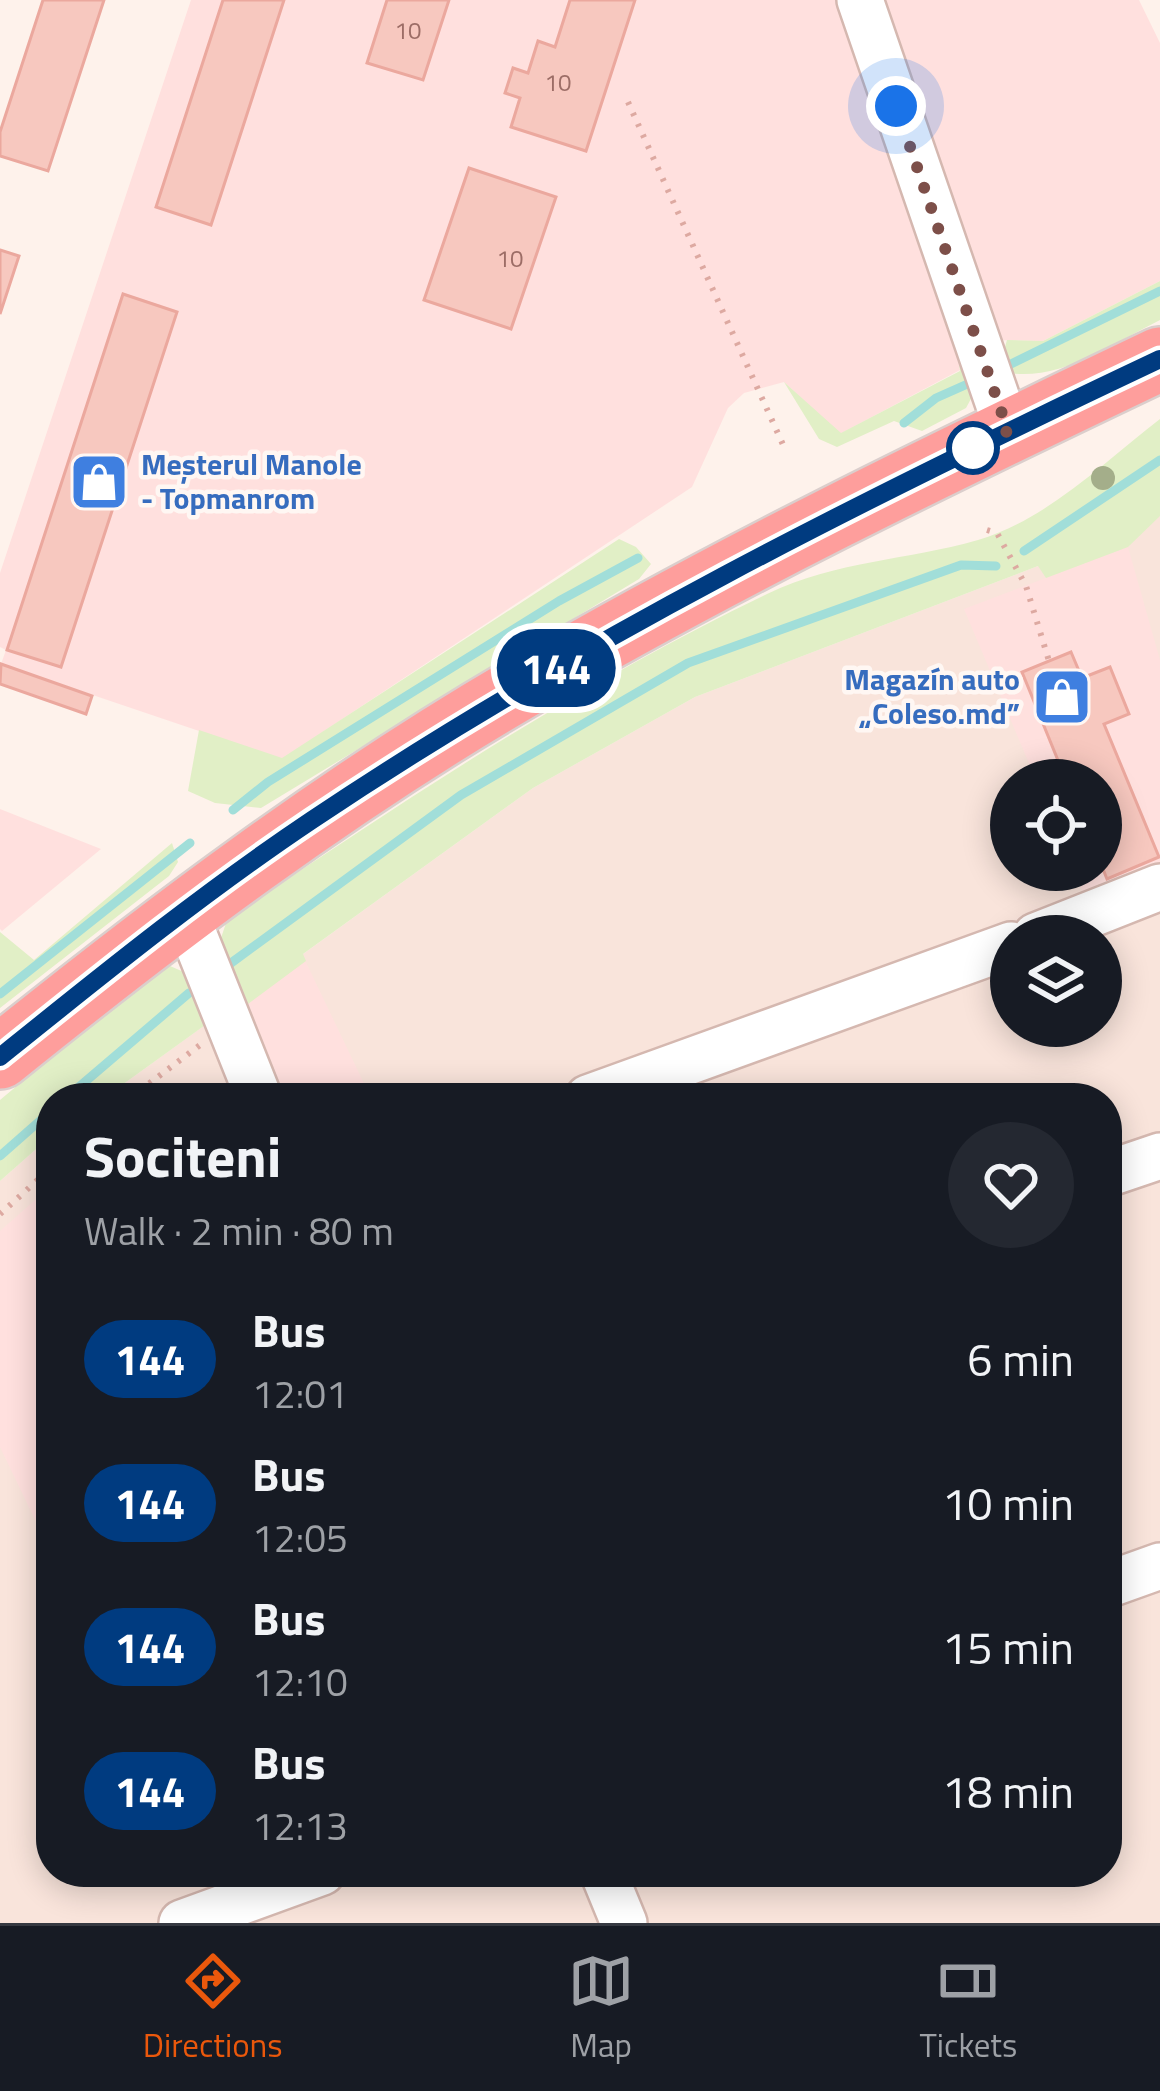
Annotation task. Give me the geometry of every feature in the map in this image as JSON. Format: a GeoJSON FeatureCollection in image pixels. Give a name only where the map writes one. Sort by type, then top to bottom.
{"type":"FeatureCollection","features":[{"type":"Feature","properties":{"kind":"highway"},"geometry":{"type":"LineString","coordinates":[[0,1057],[184,910],[344,799],[519,688],[1008,431],[1160,358]]}},
{"type":"Feature","properties":{"kind":"street"},"geometry":{"type":"LineString","coordinates":[[860,0],[1008,431]]}},
{"type":"Feature","properties":{"kind":"street"},"geometry":{"type":"LineString","coordinates":[[1089,915],[1160,887]]}},
{"type":"Feature","properties":{"kind":"street"},"geometry":{"type":"LineString","coordinates":[[184,910],[252,1083]]}},
{"type":"Feature","properties":{"kind":"street"},"geometry":{"type":"LineString","coordinates":[[629,1083],[990,953]]}},
{"type":"Feature","properties":{"kind":"street"},"geometry":{"type":"LineString","coordinates":[[1122,1169],[1160,1156]]}},
{"type":"Feature","properties":{"kind":"street"},"geometry":{"type":"LineString","coordinates":[[1122,1580],[1160,1566]]}},
{"type":"Feature","properties":{"kind":"street"},"geometry":{"type":"LineString","coordinates":[[182,1923],[281,1887]]}},
{"type":"Feature","properties":{"kind":"street"},"geometry":{"type":"LineString","coordinates":[[609,1887],[624,1923]]}},
{"type":"Feature","properties":{"kind":"path"},"geometry":{"type":"LineString","coordinates":[[628,102],[785,449]]}},
{"type":"Feature","properties":{"kind":"path"},"geometry":{"type":"LineString","coordinates":[[987,530],[997,533],[1025,586],[1049,661]]}},
{"type":"Feature","properties":{"kind":"path"},"geometry":{"type":"LineString","coordinates":[[151,1083],[228,1027]]}},
{"type":"Feature","properties":{"kind":"path"},"geometry":{"type":"LineString","coordinates":[[0,1214],[36,1182]]}},
{"type":"Feature","properties":{"kind":"shaded area"},"geometry":{"type":"Polygon","coordinates":[[[191,0],[841,0],[955,337],[960,370],[840,434],[784,382],[744,393],[728,408],[692,487],[282,759],[1,664],[6,650],[0,647],[0,573],[191,0]]]}},
{"type":"Feature","properties":{"kind":"shaded area"},"geometry":{"type":"Polygon","coordinates":[[[874,0],[1139,0],[1160,43],[1160,281],[1043,341],[988,340],[874,0]]]}},
{"type":"Feature","properties":{"kind":"shaded area"},"geometry":{"type":"Polygon","coordinates":[[[1160,477],[1160,1923],[0,1923],[0,1181],[36,1149],[36,1887],[1122,1887],[1122,1083],[125,1083],[533,788],[695,697],[1038,566],[1160,477]]]}},
{"type":"Feature","properties":{"kind":"shaded area"},"geometry":{"type":"Polygon","coordinates":[[[1128,547],[1160,660],[1160,866],[1122,883],[1122,759],[1027,759],[964,609],[1128,547]]]}},
{"type":"Feature","properties":{"kind":"shaded area"},"geometry":{"type":"Polygon","coordinates":[[[0,809],[101,849],[2,931],[0,929],[0,809]]]}},
{"type":"Feature","properties":{"kind":"shaded area"},"geometry":{"type":"Polygon","coordinates":[[[302,954],[364,1083],[274,1083],[237,1002],[302,954]]]}},
{"type":"Feature","properties":{"kind":"shaded area"},"geometry":{"type":"Polygon","coordinates":[[[36,1199],[36,1522],[0,1447],[0,1231],[36,1199]]]}},
{"type":"Feature","properties":{"kind":"green space"},"geometry":{"type":"Polygon","coordinates":[[[1160,281],[1160,320],[1105,349],[1067,366],[1028,374],[1008,373],[1001,361],[1007,340],[1043,341],[1160,281]]]}},
{"type":"Feature","properties":{"kind":"green space"},"geometry":{"type":"Polygon","coordinates":[[[955,337],[973,395],[966,408],[922,431],[894,421],[837,447],[819,439],[784,382],[841,433],[960,371],[955,337]]]}},
{"type":"Feature","properties":{"kind":"green space"},"geometry":{"type":"Polygon","coordinates":[[[1160,419],[1160,516],[1128,547],[1046,578],[1038,566],[695,697],[533,788],[303,954],[306,961],[240,1010],[217,950],[227,920],[424,789],[558,706],[767,594],[820,574],[978,540],[1028,519],[1160,419]]]}},
{"type":"Feature","properties":{"kind":"green space"},"geometry":{"type":"Polygon","coordinates":[[[619,539],[636,547],[651,564],[639,579],[261,808],[215,803],[188,791],[199,730],[282,758],[619,539]]]}},
{"type":"Feature","properties":{"kind":"green space"},"geometry":{"type":"Polygon","coordinates":[[[172,843],[178,862],[169,876],[0,1008],[0,932],[34,960],[172,843]]]}},
{"type":"Feature","properties":{"kind":"green space"},"geometry":{"type":"Polygon","coordinates":[[[170,966],[193,976],[208,1023],[125,1083],[36,1083],[36,1149],[0,1181],[0,1100],[141,982],[170,966]]]}},
{"type":"Feature","properties":{"kind":"building"},"geometry":{"type":"Polygon","coordinates":[[[43,0],[104,0],[48,171],[0,156],[0,132],[43,0]]]}},
{"type":"Feature","properties":{"kind":"building"},"geometry":{"type":"Polygon","coordinates":[[[223,0],[284,0],[211,225],[156,207],[223,0]]]}},
{"type":"Feature","properties":{"kind":"building"},"geometry":{"type":"Polygon","coordinates":[[[387,0],[449,0],[423,80],[367,63],[387,0]]]}},
{"type":"Feature","properties":{"kind":"building"},"geometry":{"type":"Polygon","coordinates":[[[570,0],[635,0],[586,151],[511,127],[520,98],[505,93],[513,68],[528,73],[538,41],[555,47],[570,0]]]}},
{"type":"Feature","properties":{"kind":"building"},"geometry":{"type":"Polygon","coordinates":[[[469,168],[556,197],[511,329],[424,300],[469,168]]]}},
{"type":"Feature","properties":{"kind":"building"},"geometry":{"type":"Polygon","coordinates":[[[0,250],[19,256],[0,314],[0,250]]]}},
{"type":"Feature","properties":{"kind":"building"},"geometry":{"type":"Polygon","coordinates":[[[123,294],[177,312],[61,667],[7,650],[123,294]]]}},
{"type":"Feature","properties":{"kind":"building"},"geometry":{"type":"Polygon","coordinates":[[[1071,652],[1082,678],[1110,667],[1129,714],[1104,724],[1118,759],[1057,759],[1022,672],[1071,652]]]}},
{"type":"Feature","properties":{"kind":"building"},"geometry":{"type":"Polygon","coordinates":[[[1,664],[92,696],[86,714],[0,684],[1,664]]]}},
{"type":"Feature","properties":{"kind":"building"},"geometry":{"type":"Polygon","coordinates":[[[1122,768],[1159,857],[1122,873],[1122,768]]]}},
{"type":"Feature","properties":{"kind":"waterway"},"geometry":{"type":"LineString","coordinates":[[1011,364],[1160,291]]}},
{"type":"Feature","properties":{"kind":"waterway"},"geometry":{"type":"LineString","coordinates":[[904,423],[936,398],[972,382]]}},
{"type":"Feature","properties":{"kind":"waterway"},"geometry":{"type":"LineString","coordinates":[[1024,551],[1160,460]]}},
{"type":"Feature","properties":{"kind":"waterway"},"geometry":{"type":"LineString","coordinates":[[233,810],[268,782],[559,601],[638,558]]}},
{"type":"Feature","properties":{"kind":"waterway"},"geometry":{"type":"LineString","coordinates":[[231,963],[461,795],[688,663],[961,565],[996,566]]}},
{"type":"Feature","properties":{"kind":"waterway"},"geometry":{"type":"LineString","coordinates":[[0,994],[190,843]]}},
{"type":"Feature","properties":{"kind":"waterway"},"geometry":{"type":"LineString","coordinates":[[84,1083],[189,993]]}},
{"type":"Feature","properties":{"kind":"waterway"},"geometry":{"type":"LineString","coordinates":[[0,1156],[36,1124]]}},
{"type":"Feature","properties":{"kind":"bus line","name":"144"},"geometry":{"type":"LineString","coordinates":[[0,1057],[264,852],[519,688],[950,460],[1160,359]]}},
{"type":"Feature","properties":{"kind":"place","name":"Meșterul Manole - Topmanrom"},"geometry":{"type":"Point","coordinates":[99,482]}},
{"type":"Feature","properties":{"kind":"place","name":"Magazín auto „Coleso.md”"},"geometry":{"type":"Point","coordinates":[1062,697]}},
{"type":"Feature","properties":{"kind":"route"},"geometry":{"type":"LineString","coordinates":[[896,106],[1008,431],[973,448]]}}]}
